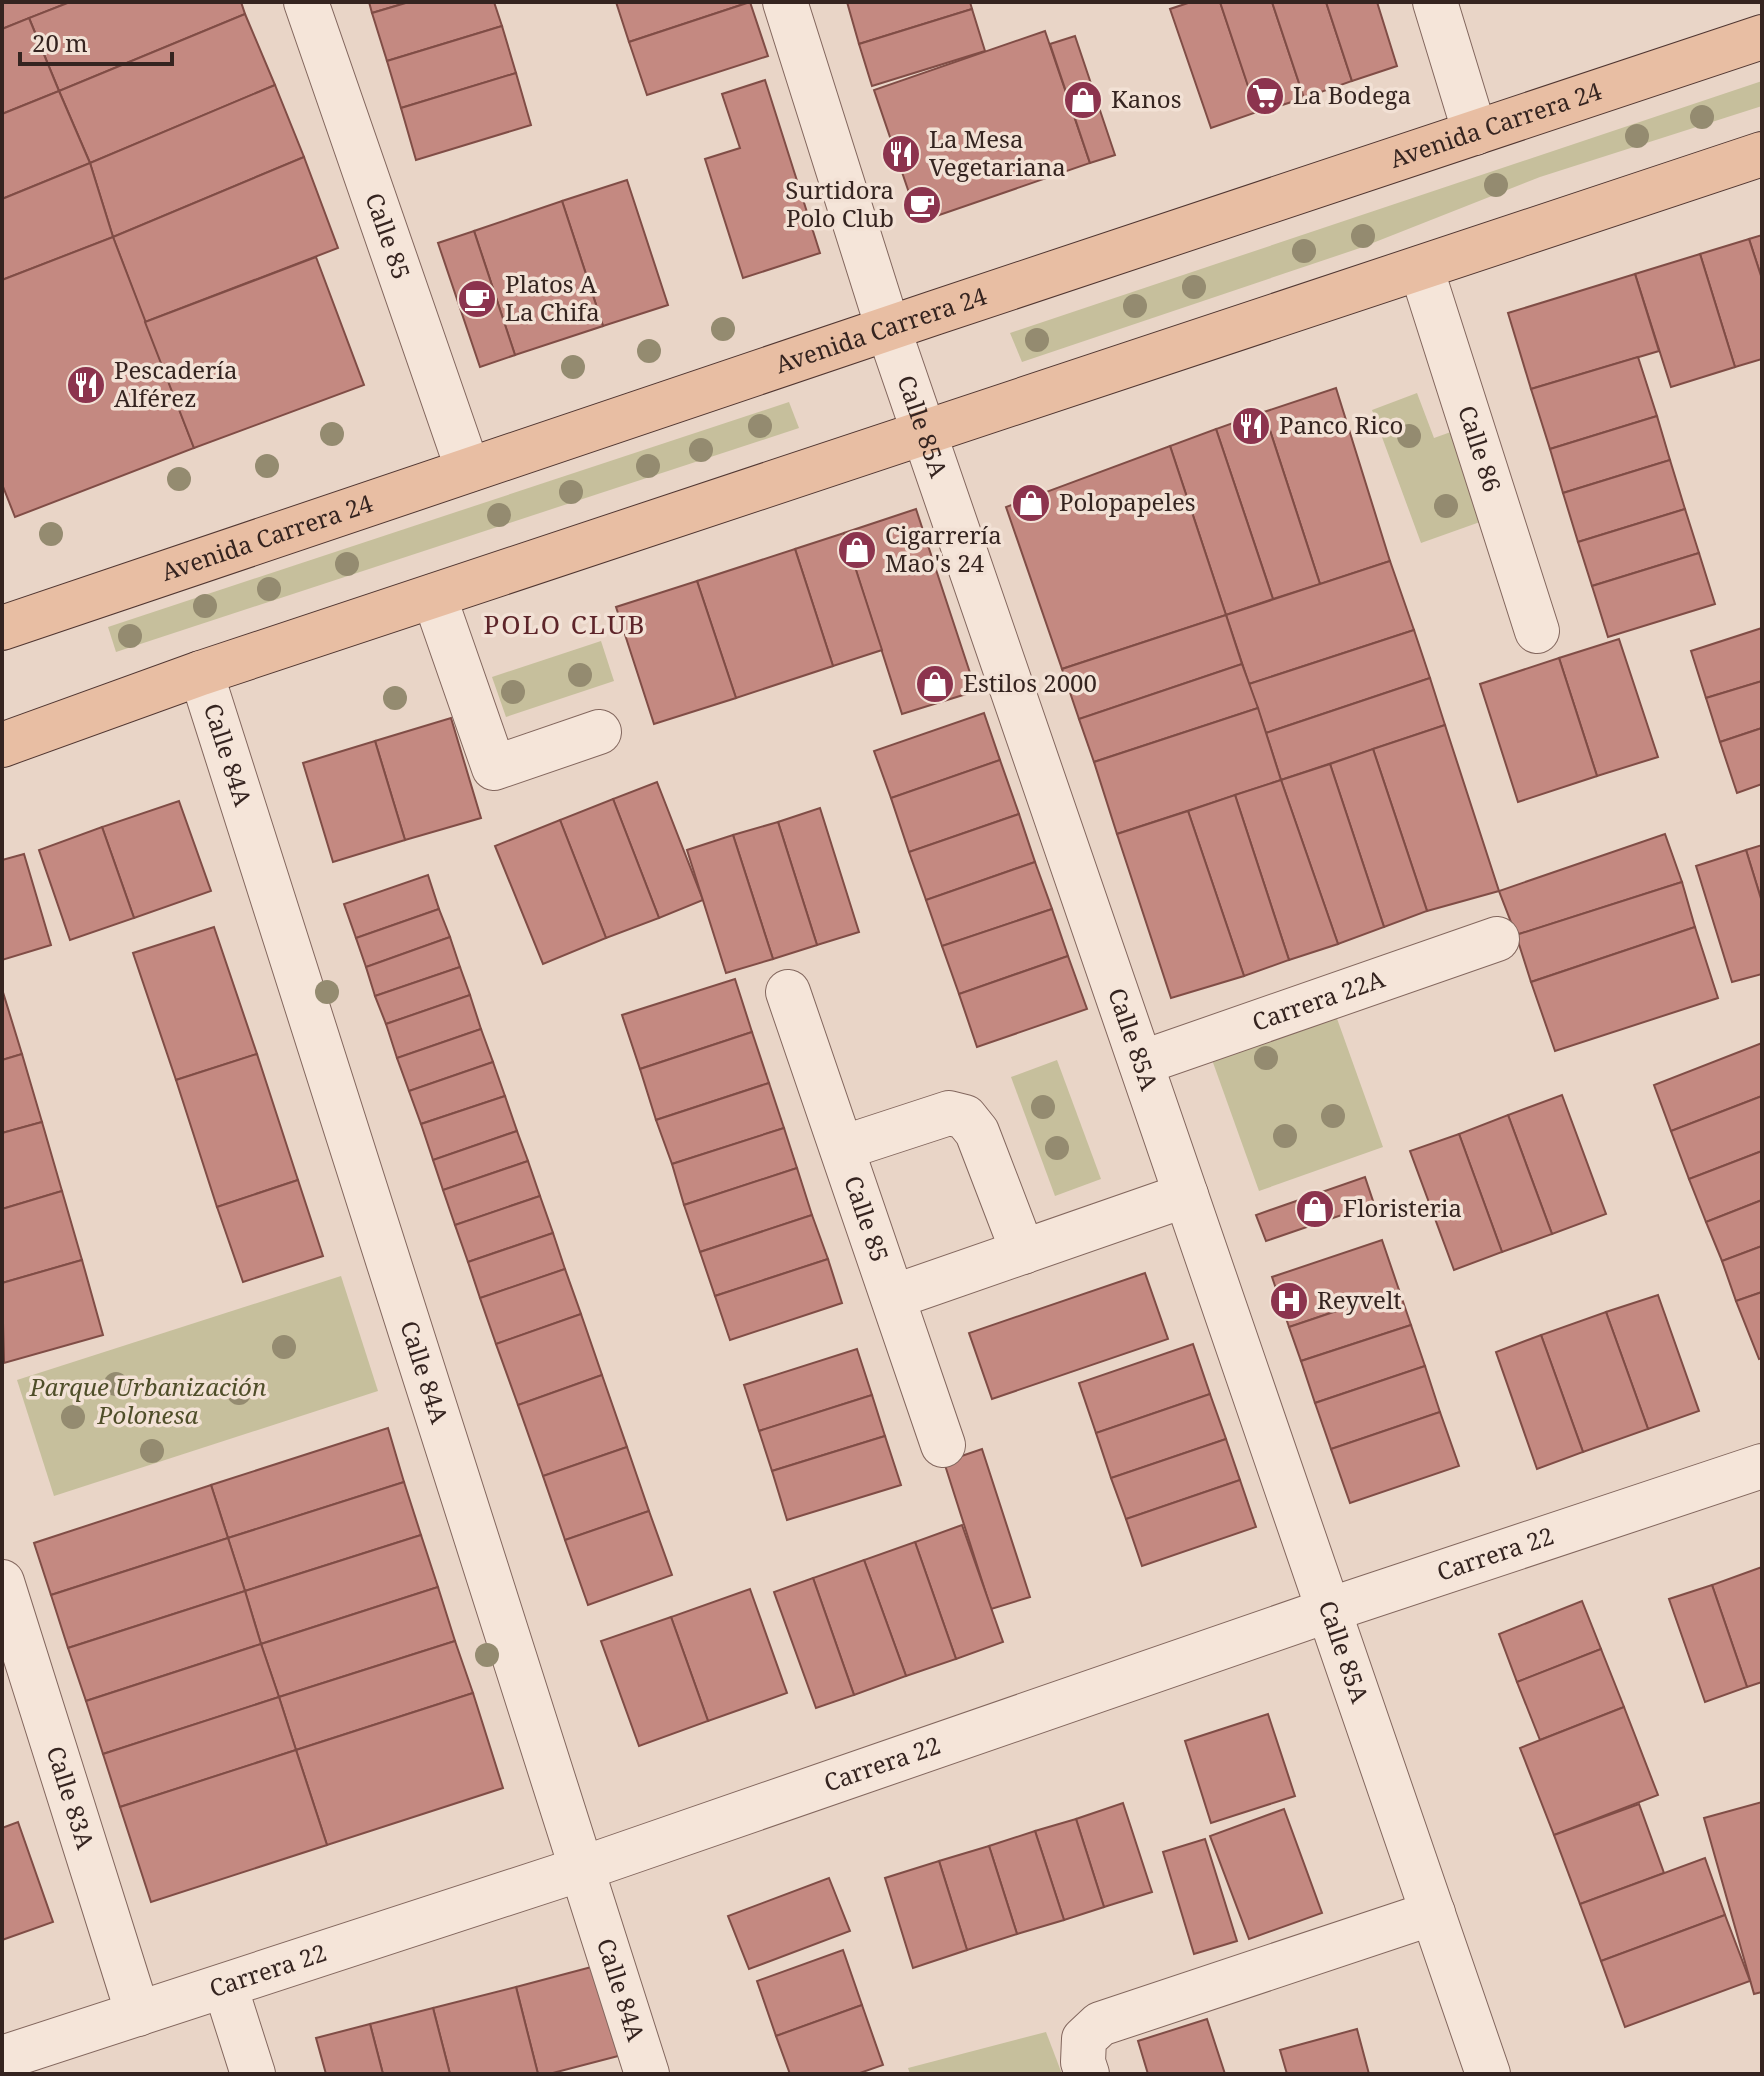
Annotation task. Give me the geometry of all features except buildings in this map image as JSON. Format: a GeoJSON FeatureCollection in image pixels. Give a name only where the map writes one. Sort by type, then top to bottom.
{"type":"FeatureCollection","features":[{"type":"Feature","properties":{"kind":"main road","name":"Avenida Carrera 24"},"geometry":{"type":"LineString","coordinates":[[2,628],[1762,37]]}},
{"type":"Feature","properties":{"kind":"main road"},"geometry":{"type":"LineString","coordinates":[[2,745],[201,673],[1762,154]]}},
{"type":"Feature","properties":{"kind":"street","name":"Calle 85"},"geometry":{"type":"LineString","coordinates":[[306,2],[468,470]]}},
{"type":"Feature","properties":{"kind":"street","name":"Calle 85A"},"geometry":{"type":"LineString","coordinates":[[785,2],[888,328],[1488,2074]]}},
{"type":"Feature","properties":{"kind":"street"},"geometry":{"type":"LineString","coordinates":[[1435,2],[1475,133]]}},
{"type":"Feature","properties":{"kind":"street","name":"Calle 86"},"geometry":{"type":"LineString","coordinates":[[1421,268],[1537,631]]}},
{"type":"Feature","properties":{"kind":"street"},"geometry":{"type":"LineString","coordinates":[[434,596],[494,768],[599,732]]}},
{"type":"Feature","properties":{"kind":"street","name":"Calle 84A"},"geometry":{"type":"LineString","coordinates":[[201,673],[647,2074]]}},
{"type":"Feature","properties":{"kind":"street","name":"Carrera 22A"},"geometry":{"type":"LineString","coordinates":[[1141,1063],[1497,939]]}},
{"type":"Feature","properties":{"kind":"street","name":"Calle 85"},"geometry":{"type":"LineString","coordinates":[[788,992],[943,1445]]}},
{"type":"Feature","properties":{"kind":"street"},"geometry":{"type":"LineString","coordinates":[[842,1148],[949,1113],[965,1117],[977,1132],[1023,1252]]}},
{"type":"Feature","properties":{"kind":"street"},"geometry":{"type":"LineString","coordinates":[[893,1297],[1186,1195]]}},
{"type":"Feature","properties":{"kind":"street","name":"Carrera 22"},"geometry":{"type":"LineString","coordinates":[[2,2058],[581,1869],[1329,1610],[1762,1466]]}},
{"type":"Feature","properties":{"kind":"street","name":"Calle 83A"},"geometry":{"type":"LineString","coordinates":[[4,1596],[138,2014]]}},
{"type":"Feature","properties":{"kind":"street"},"geometry":{"type":"LineString","coordinates":[[1087,2074],[1083,2062],[1084,2039],[1100,2024],[1433,1913]]}},
{"type":"Feature","properties":{"kind":"street"},"geometry":{"type":"LineString","coordinates":[[225,1986],[253,2074]]}},
{"type":"Feature","properties":{"kind":"green space"},"geometry":{"type":"Polygon","coordinates":[[[1762,81],[1762,106],[1540,177],[1360,248],[1022,362],[1010,333],[1762,81]]]}},
{"type":"Feature","properties":{"kind":"green space"},"geometry":{"type":"Polygon","coordinates":[[[1417,393],[1434,438],[1462,428],[1494,517],[1421,543],[1372,410],[1417,393]]]}},
{"type":"Feature","properties":{"kind":"green space"},"geometry":{"type":"Polygon","coordinates":[[[789,402],[799,428],[116,652],[108,627],[789,402]]]}},
{"type":"Feature","properties":{"kind":"green space"},"geometry":{"type":"Polygon","coordinates":[[[601,641],[614,681],[506,717],[492,677],[601,641]]]}},
{"type":"Feature","properties":{"kind":"green space"},"geometry":{"type":"Polygon","coordinates":[[[1335,1013],[1383,1147],[1259,1191],[1211,1057],[1335,1013]]]}},
{"type":"Feature","properties":{"kind":"green space"},"geometry":{"type":"Polygon","coordinates":[[[1057,1060],[1101,1179],[1055,1196],[1011,1077],[1057,1060]]]}},
{"type":"Feature","properties":{"kind":"green space","name":"Parque Urbanización Polonesa"},"geometry":{"type":"Polygon","coordinates":[[[341,1276],[378,1391],[54,1496],[17,1380],[341,1276]]]}},
{"type":"Feature","properties":{"kind":"green space"},"geometry":{"type":"Polygon","coordinates":[[[1046,2032],[1062,2074],[910,2074],[908,2068],[1046,2032]]]}},
{"type":"Feature","properties":{"kind":"place","name":"La Bodega"},"geometry":{"type":"Point","coordinates":[1265,96]}},
{"type":"Feature","properties":{"kind":"place","name":"Kanos"},"geometry":{"type":"Point","coordinates":[1083,100]}},
{"type":"Feature","properties":{"kind":"place","name":"La Mesa Vegetariana"},"geometry":{"type":"Point","coordinates":[901,154]}},
{"type":"Feature","properties":{"kind":"place","name":"Surtidora Polo Club"},"geometry":{"type":"Point","coordinates":[922,205]}},
{"type":"Feature","properties":{"kind":"place","name":"Platos A La Chifa"},"geometry":{"type":"Point","coordinates":[477,299]}},
{"type":"Feature","properties":{"kind":"place","name":"Pescadería Alférez"},"geometry":{"type":"Point","coordinates":[86,385]}},
{"type":"Feature","properties":{"kind":"place","name":"Panco Rico"},"geometry":{"type":"Point","coordinates":[1251,426]}},
{"type":"Feature","properties":{"kind":"place","name":"Polopapeles"},"geometry":{"type":"Point","coordinates":[1031,503]}},
{"type":"Feature","properties":{"kind":"place","name":"Cigarrería Mao's 24"},"geometry":{"type":"Point","coordinates":[857,550]}},
{"type":"Feature","properties":{"kind":"place","name":"Estilos 2000"},"geometry":{"type":"Point","coordinates":[935,684]}},
{"type":"Feature","properties":{"kind":"place","name":"Floristeria"},"geometry":{"type":"Point","coordinates":[1315,1209]}},
{"type":"Feature","properties":{"kind":"place","name":"Reyvelt"},"geometry":{"type":"Point","coordinates":[1289,1301]}},
{"type":"Feature","properties":{"kind":"district","name":"POLO CLUB"},"geometry":{"type":"Point","coordinates":[565,625]}}]}
